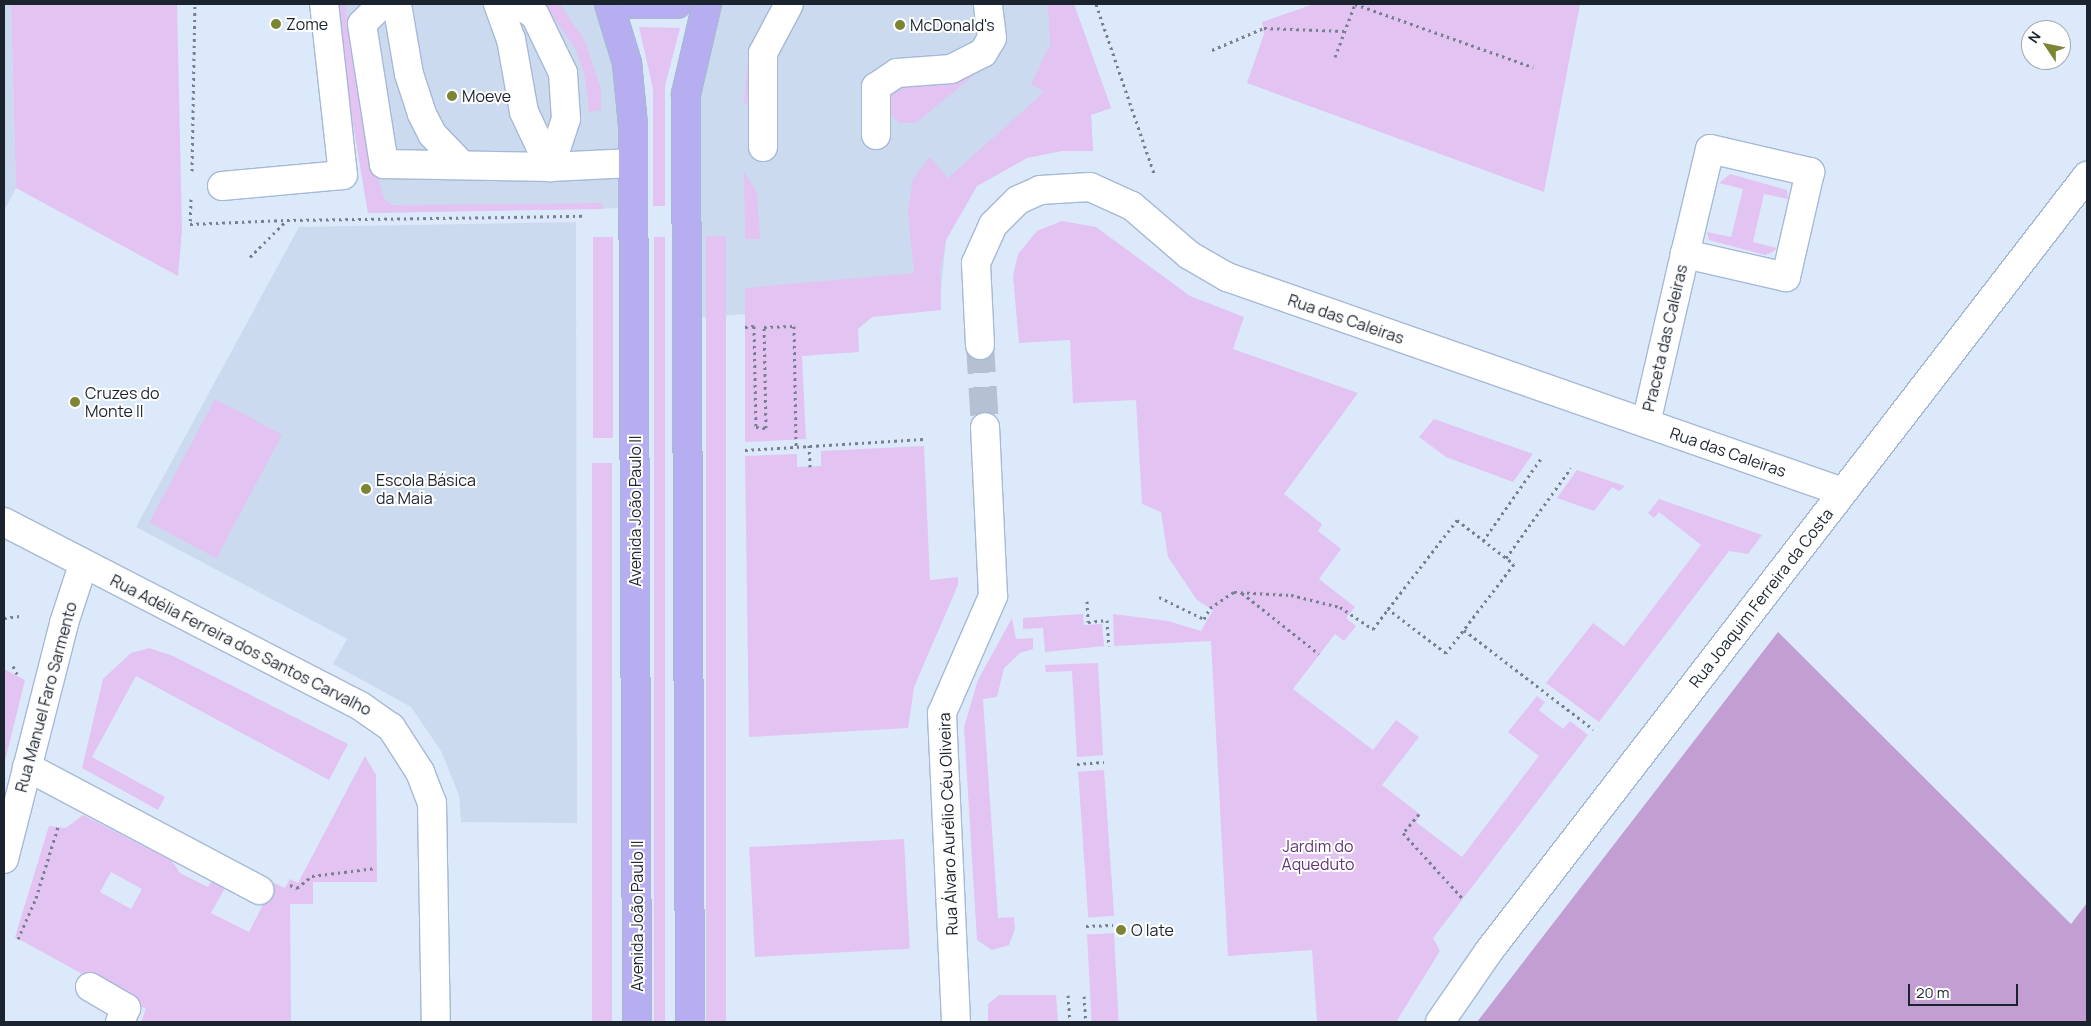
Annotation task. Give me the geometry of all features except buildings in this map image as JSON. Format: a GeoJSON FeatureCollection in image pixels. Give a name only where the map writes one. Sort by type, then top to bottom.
{"type":"FeatureCollection","features":[{"type":"Feature","properties":{"kind":"main road","name":"Avenida João Paulo II"},"geometry":{"type":"LineString","coordinates":[[609,4],[627,62],[633,163],[637,1022]]}},
{"type":"Feature","properties":{"kind":"main road"},"geometry":{"type":"LineString","coordinates":[[633,4],[677,4]]}},
{"type":"Feature","properties":{"kind":"main road"},"geometry":{"type":"LineString","coordinates":[[690,1022],[686,94],[707,4]]}},
{"type":"Feature","properties":{"kind":"street"},"geometry":{"type":"LineString","coordinates":[[222,186],[343,175],[324,4]]}},
{"type":"Feature","properties":{"kind":"street"},"geometry":{"type":"LineString","coordinates":[[382,4],[362,24],[384,164],[550,167],[633,163]]}},
{"type":"Feature","properties":{"kind":"street"},"geometry":{"type":"LineString","coordinates":[[397,4],[408,74],[422,114],[432,134],[461,164]]}},
{"type":"Feature","properties":{"kind":"street"},"geometry":{"type":"LineString","coordinates":[[498,4],[511,39],[524,112],[550,167]]}},
{"type":"Feature","properties":{"kind":"street"},"geometry":{"type":"LineString","coordinates":[[518,4],[535,15],[563,73],[566,119],[550,167]]}},
{"type":"Feature","properties":{"kind":"street"},"geometry":{"type":"LineString","coordinates":[[763,147],[763,53],[789,4]]}},
{"type":"Feature","properties":{"kind":"street"},"geometry":{"type":"LineString","coordinates":[[876,135],[876,88],[897,74],[951,69],[983,53],[992,38],[988,4]]}},
{"type":"Feature","properties":{"kind":"street","name":"Praceta das Caleiras"},"geometry":{"type":"LineString","coordinates":[[1646,423],[1685,254],[1710,150],[1810,172],[1786,277],[1685,254]]}},
{"type":"Feature","properties":{"kind":"street","name":"Rua Joaquim Ferreira da Costa"},"geometry":{"type":"LineString","coordinates":[[1440,1022],[1489,951],[2087,176]]}},
{"type":"Feature","properties":{"kind":"street","name":"Rua das Caleiras"},"geometry":{"type":"LineString","coordinates":[[980,345],[976,263],[993,225],[1018,200],[1040,190],[1090,187],[1132,206],[1189,256],[1227,277],[1843,492]]}},
{"type":"Feature","properties":{"kind":"street","name":"Rua Álvaro Aurélio Céu Oliveira"},"geometry":{"type":"LineString","coordinates":[[956,1022],[942,713],[951,685],[988,610],[995,576],[985,427]]}},
{"type":"Feature","properties":{"kind":"street","name":"Rua Adélia Ferreira dos Santos Carvalho"},"geometry":{"type":"LineString","coordinates":[[4,522],[329,689],[391,727],[420,772],[432,803],[436,1022]]}},
{"type":"Feature","properties":{"kind":"street","name":"Rua Manuel Faro Sarmento"},"geometry":{"type":"LineString","coordinates":[[4,859],[27,767],[83,564]]}},
{"type":"Feature","properties":{"kind":"street"},"geometry":{"type":"LineString","coordinates":[[27,767],[259,890]]}},
{"type":"Feature","properties":{"kind":"street"},"geometry":{"type":"LineString","coordinates":[[90,987],[126,1008],[120,1022]]}},
{"type":"Feature","properties":{"kind":"path"},"geometry":{"type":"LineString","coordinates":[[191,178],[195,4]]}},
{"type":"Feature","properties":{"kind":"path"},"geometry":{"type":"LineString","coordinates":[[1096,4],[1154,172]]}},
{"type":"Feature","properties":{"kind":"path"},"geometry":{"type":"LineString","coordinates":[[1335,57],[1355,4],[1533,67]]}},
{"type":"Feature","properties":{"kind":"path"},"geometry":{"type":"LineString","coordinates":[[1212,50],[1264,28],[1345,31]]}},
{"type":"Feature","properties":{"kind":"path"},"geometry":{"type":"LineString","coordinates":[[191,187],[190,224],[286,220],[584,216]]}},
{"type":"Feature","properties":{"kind":"path"},"geometry":{"type":"LineString","coordinates":[[250,258],[286,220]]}},
{"type":"Feature","properties":{"kind":"path"},"geometry":{"type":"LineString","coordinates":[[745,327],[754,326],[756,427],[766,428],[764,327],[794,326],[796,446]]}},
{"type":"Feature","properties":{"kind":"path"},"geometry":{"type":"LineString","coordinates":[[745,450],[924,439]]}},
{"type":"Feature","properties":{"kind":"path"},"geometry":{"type":"LineString","coordinates":[[809,445],[810,467]]}},
{"type":"Feature","properties":{"kind":"path"},"geometry":{"type":"LineString","coordinates":[[1484,541],[1542,457]]}},
{"type":"Feature","properties":{"kind":"path"},"geometry":{"type":"LineString","coordinates":[[1506,558],[1571,468]]}},
{"type":"Feature","properties":{"kind":"path"},"geometry":{"type":"LineString","coordinates":[[1159,597],[1204,619],[1210,608],[1241,593],[1291,594],[1328,602],[1373,630],[1388,609],[1457,520],[1514,564],[1446,653],[1388,609]]}},
{"type":"Feature","properties":{"kind":"path"},"geometry":{"type":"LineString","coordinates":[[1241,593],[1319,654]]}},
{"type":"Feature","properties":{"kind":"path"},"geometry":{"type":"LineString","coordinates":[[1087,601],[1088,622],[1107,620],[1108,646]]}},
{"type":"Feature","properties":{"kind":"path"},"geometry":{"type":"LineString","coordinates":[[4,618],[20,616]]}},
{"type":"Feature","properties":{"kind":"path"},"geometry":{"type":"LineString","coordinates":[[1464,630],[1594,729]]}},
{"type":"Feature","properties":{"kind":"path"},"geometry":{"type":"LineString","coordinates":[[1077,764],[1104,762]]}},
{"type":"Feature","properties":{"kind":"path"},"geometry":{"type":"LineString","coordinates":[[1419,814],[1403,834],[1463,899]]}},
{"type":"Feature","properties":{"kind":"path"},"geometry":{"type":"LineString","coordinates":[[18,939],[36,898],[58,827]]}},
{"type":"Feature","properties":{"kind":"path"},"geometry":{"type":"LineString","coordinates":[[287,884],[297,888],[312,876],[376,868]]}},
{"type":"Feature","properties":{"kind":"path"},"geometry":{"type":"LineString","coordinates":[[1086,926],[1113,925]]}},
{"type":"Feature","properties":{"kind":"path"},"geometry":{"type":"LineString","coordinates":[[1068,995],[1070,1022]]}},
{"type":"Feature","properties":{"kind":"path"},"geometry":{"type":"LineString","coordinates":[[1084,996],[1086,1022]]}},
{"type":"Feature","properties":{"kind":"shaded area"},"geometry":{"type":"Polygon","coordinates":[[[4,4],[11,4],[16,188],[4,211],[4,4]]]}},
{"type":"Feature","properties":{"kind":"shaded area"},"geometry":{"type":"Polygon","coordinates":[[[333,4],[603,4],[624,63],[629,208],[368,213],[333,4]]]}},
{"type":"Feature","properties":{"kind":"shaded area"},"geometry":{"type":"Polygon","coordinates":[[[714,4],[1074,4],[1111,108],[1091,115],[1093,151],[1061,151],[1027,158],[977,186],[946,240],[940,300],[690,318],[688,94],[714,4]]]}},
{"type":"Feature","properties":{"kind":"shaded area","name":"Escola Básica da Maia"},"geometry":{"type":"Polygon","coordinates":[[[576,222],[577,823],[461,822],[459,795],[441,751],[411,707],[333,664],[347,639],[136,527],[299,227],[576,222]]]}},
{"type":"Feature","properties":{"kind":"shaded area"},"geometry":{"type":"Polygon","coordinates":[[[1778,632],[2071,924],[2087,903],[2087,1022],[1477,1022],[1778,632]]]}},
{"type":"Feature","properties":{"kind":"green space"},"geometry":{"type":"Polygon","coordinates":[[[11,4],[177,4],[182,230],[178,276],[16,188],[11,4]]]}},
{"type":"Feature","properties":{"kind":"green space"},"geometry":{"type":"Polygon","coordinates":[[[333,4],[345,4],[366,133],[384,199],[392,205],[602,203],[603,209],[368,213],[333,4]]]}},
{"type":"Feature","properties":{"kind":"green space"},"geometry":{"type":"Polygon","coordinates":[[[544,4],[560,4],[585,41],[601,90],[601,110],[589,112],[585,76],[575,48],[544,4]]]}},
{"type":"Feature","properties":{"kind":"green space"},"geometry":{"type":"Polygon","coordinates":[[[1048,4],[1074,4],[1111,108],[1091,115],[1093,151],[1061,151],[1027,158],[977,186],[946,240],[940,271],[941,310],[872,317],[858,329],[859,352],[802,356],[806,439],[745,442],[745,288],[914,273],[908,212],[913,179],[930,157],[948,178],[1044,92],[1031,84],[1050,45],[1048,4]]]}},
{"type":"Feature","properties":{"kind":"green space"},"geometry":{"type":"Polygon","coordinates":[[[1314,4],[1580,4],[1544,192],[1247,83],[1264,34],[1262,22],[1314,4]]]}},
{"type":"Feature","properties":{"kind":"green space"},"geometry":{"type":"Polygon","coordinates":[[[639,27],[680,28],[665,86],[665,206],[653,206],[653,89],[639,27]]]}},
{"type":"Feature","properties":{"kind":"green space"},"geometry":{"type":"Polygon","coordinates":[[[749,44],[755,46],[755,102],[744,104],[749,44]]]}},
{"type":"Feature","properties":{"kind":"green space"},"geometry":{"type":"Polygon","coordinates":[[[977,67],[979,71],[916,123],[899,123],[888,110],[894,82],[977,67]]]}},
{"type":"Feature","properties":{"kind":"green space"},"geometry":{"type":"Polygon","coordinates":[[[744,172],[757,192],[760,239],[745,239],[744,172]]]}},
{"type":"Feature","properties":{"kind":"green space"},"geometry":{"type":"Polygon","coordinates":[[[1730,174],[1787,190],[1788,199],[1764,194],[1753,242],[1777,248],[1773,252],[1765,255],[1709,240],[1707,232],[1731,237],[1743,189],[1719,183],[1730,174]]]}},
{"type":"Feature","properties":{"kind":"green space","name":"Jardim do Aqueduto"},"geometry":{"type":"Polygon","coordinates":[[[1062,221],[1096,227],[1190,296],[1244,317],[1233,349],[1358,393],[1284,494],[1322,524],[1318,531],[1341,549],[1319,579],[1355,607],[1346,618],[1356,626],[1344,641],[1335,634],[1293,689],[1373,750],[1396,720],[1419,737],[1382,785],[1421,815],[1416,822],[1462,857],[1539,756],[1508,732],[1537,696],[1545,702],[1539,710],[1563,729],[1570,721],[1588,735],[1433,938],[1440,951],[1396,1022],[1317,1022],[1312,950],[1228,956],[1211,641],[1114,646],[1113,614],[1168,621],[1201,631],[1213,610],[1197,600],[1168,557],[1161,512],[1142,504],[1136,400],[1073,403],[1070,340],[1019,343],[1013,276],[1018,254],[1037,231],[1062,221]]]}},
{"type":"Feature","properties":{"kind":"green space"},"geometry":{"type":"Polygon","coordinates":[[[706,236],[726,236],[726,1022],[706,1022],[706,236]]]}},
{"type":"Feature","properties":{"kind":"green space"},"geometry":{"type":"Polygon","coordinates":[[[593,237],[613,237],[613,438],[593,438],[593,237]]]}},
{"type":"Feature","properties":{"kind":"green space"},"geometry":{"type":"Polygon","coordinates":[[[654,237],[665,237],[665,1022],[654,1022],[654,237]]]}},
{"type":"Feature","properties":{"kind":"green space"},"geometry":{"type":"Polygon","coordinates":[[[215,399],[282,435],[216,558],[149,523],[215,399]]]}},
{"type":"Feature","properties":{"kind":"green space"},"geometry":{"type":"Polygon","coordinates":[[[1434,419],[1533,454],[1513,482],[1446,457],[1419,437],[1434,419]]]}},
{"type":"Feature","properties":{"kind":"green space"},"geometry":{"type":"Polygon","coordinates":[[[924,446],[930,580],[958,577],[958,585],[914,687],[908,728],[749,737],[745,456],[797,454],[797,467],[821,466],[821,451],[924,446]]]}},
{"type":"Feature","properties":{"kind":"green space"},"geometry":{"type":"Polygon","coordinates":[[[592,463],[612,463],[612,1022],[592,1022],[592,463]]]}},
{"type":"Feature","properties":{"kind":"green space"},"geometry":{"type":"Polygon","coordinates":[[[1577,470],[1625,486],[1619,491],[1612,487],[1594,511],[1557,498],[1577,470]]]}},
{"type":"Feature","properties":{"kind":"green space"},"geometry":{"type":"Polygon","coordinates":[[[1659,499],[1762,535],[1748,554],[1729,551],[1599,722],[1546,683],[1593,623],[1624,646],[1701,545],[1659,512],[1654,518],[1648,513],[1659,499]]]}},
{"type":"Feature","properties":{"kind":"green space"},"geometry":{"type":"Polygon","coordinates":[[[1083,614],[1084,625],[1102,624],[1104,646],[1045,652],[1043,628],[1023,629],[1023,618],[1083,614]]]}},
{"type":"Feature","properties":{"kind":"green space"},"geometry":{"type":"Polygon","coordinates":[[[1012,618],[1016,639],[1033,638],[1033,649],[1020,653],[1004,668],[997,697],[983,699],[998,918],[1014,917],[1015,929],[1009,945],[992,950],[977,940],[964,727],[978,680],[1012,618]]]}},
{"type":"Feature","properties":{"kind":"green space"},"geometry":{"type":"Polygon","coordinates":[[[149,648],[173,656],[348,744],[329,780],[136,676],[92,757],[165,797],[158,810],[82,768],[103,679],[131,653],[149,648]]]}},
{"type":"Feature","properties":{"kind":"green space"},"geometry":{"type":"Polygon","coordinates":[[[1098,663],[1103,755],[1077,757],[1072,671],[1046,672],[1045,665],[1098,663]]]}},
{"type":"Feature","properties":{"kind":"green space"},"geometry":{"type":"Polygon","coordinates":[[[4,669],[25,680],[4,765],[4,669]]]}},
{"type":"Feature","properties":{"kind":"green space"},"geometry":{"type":"Polygon","coordinates":[[[365,756],[376,775],[377,882],[313,882],[313,904],[290,904],[291,1022],[141,1022],[146,1009],[15,937],[49,826],[66,828],[83,815],[172,861],[180,873],[208,887],[211,882],[225,888],[211,913],[249,932],[274,883],[285,888],[290,879],[298,883],[365,756]],[[111,872],[100,892],[131,909],[142,889],[111,872]]]}},
{"type":"Feature","properties":{"kind":"green space"},"geometry":{"type":"Polygon","coordinates":[[[1104,770],[1114,916],[1088,917],[1078,772],[1104,770]]]}},
{"type":"Feature","properties":{"kind":"green space"},"geometry":{"type":"Polygon","coordinates":[[[904,839],[910,949],[755,957],[749,847],[904,839]]]}},
{"type":"Feature","properties":{"kind":"green space"},"geometry":{"type":"Polygon","coordinates":[[[1114,933],[1119,1022],[1092,1022],[1087,934],[1114,933]]]}},
{"type":"Feature","properties":{"kind":"green space"},"geometry":{"type":"Polygon","coordinates":[[[999,995],[1056,995],[1058,1022],[988,1022],[988,1004],[999,995]]]}},
{"type":"Feature","properties":{"kind":"tunnel"},"geometry":{"type":"LineString","coordinates":[[980,345],[985,427]]}},
{"type":"Feature","properties":{"kind":"place","name":"Zome"},"geometry":{"type":"Point","coordinates":[276,24]}},
{"type":"Feature","properties":{"kind":"place","name":"McDonald's"},"geometry":{"type":"Point","coordinates":[900,25]}},
{"type":"Feature","properties":{"kind":"place","name":"Moeve"},"geometry":{"type":"Point","coordinates":[452,96]}},
{"type":"Feature","properties":{"kind":"place","name":"Cruzes do Monte II"},"geometry":{"type":"Point","coordinates":[75,402]}},
{"type":"Feature","properties":{"kind":"place","name":"Escola Básica da Maia"},"geometry":{"type":"Point","coordinates":[366,489]}},
{"type":"Feature","properties":{"kind":"place","name":"O Iate"},"geometry":{"type":"Point","coordinates":[1121,930]}}]}
